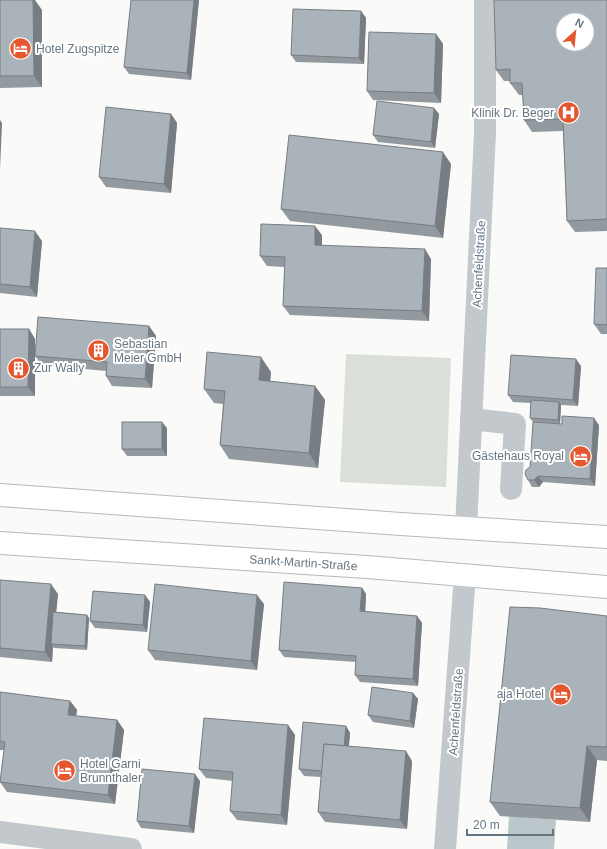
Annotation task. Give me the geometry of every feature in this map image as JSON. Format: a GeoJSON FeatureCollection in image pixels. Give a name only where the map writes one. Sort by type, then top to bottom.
{"type":"FeatureCollection","features":[{"type":"Feature","properties":{"kind":"main road"},"geometry":{"type":"LineString","coordinates":[[0,495],[607,537]]}},
{"type":"Feature","properties":{"kind":"main road","name":"Sankt-Martin-Straße"},"geometry":{"type":"LineString","coordinates":[[0,543],[465,574],[607,587]]}},
{"type":"Feature","properties":{"kind":"street","name":"Achenfeldstraße"},"geometry":{"type":"LineString","coordinates":[[466,528],[485,133],[485,0]]}},
{"type":"Feature","properties":{"kind":"street"},"geometry":{"type":"LineString","coordinates":[[471,419],[515,424],[511,489]]}},
{"type":"Feature","properties":{"kind":"street","name":"Achenfeldstraße"},"geometry":{"type":"LineString","coordinates":[[445,849],[465,574]]}},
{"type":"Feature","properties":{"kind":"street"},"geometry":{"type":"LineString","coordinates":[[0,832],[131,849]]}},
{"type":"Feature","properties":{"kind":"shaded area"},"geometry":{"type":"Polygon","coordinates":[[[346,354],[451,358],[446,487],[340,482],[346,354]]]}},
{"type":"Feature","properties":{"kind":"shaded area"},"geometry":{"type":"Polygon","coordinates":[[[509,816],[556,820],[554,849],[507,849],[509,816]]]}},
{"type":"Feature","properties":{"kind":"building","name":"Hotel Zugspitze"},"geometry":{"type":"Polygon","coordinates":[[[0,0],[33,0],[34,76],[0,76],[0,0]]]}},
{"type":"Feature","properties":{"kind":"building"},"geometry":{"type":"Polygon","coordinates":[[[131,0],[194,0],[187,73],[124,67],[131,0]]]}},
{"type":"Feature","properties":{"kind":"building","name":"Klinik Dr. Beger"},"geometry":{"type":"Polygon","coordinates":[[[494,0],[607,0],[607,219],[567,221],[563,119],[524,120],[522,83],[510,83],[510,69],[496,70],[494,0]]]}},
{"type":"Feature","properties":{"kind":"building"},"geometry":{"type":"Polygon","coordinates":[[[293,9],[361,11],[359,58],[291,55],[293,9]]]}},
{"type":"Feature","properties":{"kind":"building"},"geometry":{"type":"Polygon","coordinates":[[[369,32],[436,34],[434,93],[367,91],[369,32]]]}},
{"type":"Feature","properties":{"kind":"building"},"geometry":{"type":"Polygon","coordinates":[[[377,101],[434,108],[431,142],[373,135],[377,101]]]}},
{"type":"Feature","properties":{"kind":"building"},"geometry":{"type":"Polygon","coordinates":[[[106,107],[171,114],[164,184],[99,177],[106,107]]]}},
{"type":"Feature","properties":{"kind":"building"},"geometry":{"type":"Polygon","coordinates":[[[289,135],[443,152],[435,226],[281,209],[289,135]]]}},
{"type":"Feature","properties":{"kind":"building"},"geometry":{"type":"Polygon","coordinates":[[[261,224],[315,226],[315,245],[425,249],[422,311],[283,306],[285,257],[260,256],[261,224]]]}},
{"type":"Feature","properties":{"kind":"building"},"geometry":{"type":"Polygon","coordinates":[[[0,228],[35,231],[30,287],[0,284],[0,228]]]}},
{"type":"Feature","properties":{"kind":"building"},"geometry":{"type":"Polygon","coordinates":[[[596,268],[607,268],[607,325],[594,324],[596,268]]]}},
{"type":"Feature","properties":{"kind":"building","name":"Sebastian Meier GmbH"},"geometry":{"type":"Polygon","coordinates":[[[38,317],[149,326],[145,379],[106,376],[107,362],[35,356],[38,317]]]}},
{"type":"Feature","properties":{"kind":"building","name":"Zur Wally"},"geometry":{"type":"Polygon","coordinates":[[[0,329],[29,329],[28,387],[0,387],[0,329]]]}},
{"type":"Feature","properties":{"kind":"building"},"geometry":{"type":"Polygon","coordinates":[[[207,352],[261,357],[259,380],[315,386],[309,453],[220,445],[225,391],[204,389],[207,352]]]}},
{"type":"Feature","properties":{"kind":"building"},"geometry":{"type":"Polygon","coordinates":[[[511,355],[576,359],[573,400],[508,395],[511,355]]]}},
{"type":"Feature","properties":{"kind":"building"},"geometry":{"type":"Polygon","coordinates":[[[531,400],[559,402],[558,420],[530,418],[531,400]]]}},
{"type":"Feature","properties":{"kind":"building"},"geometry":{"type":"Polygon","coordinates":[[[562,416],[594,418],[590,479],[538,476],[534,480],[528,480],[525,474],[526,470],[530,467],[533,422],[562,424],[562,416]]]}},
{"type":"Feature","properties":{"kind":"building"},"geometry":{"type":"Polygon","coordinates":[[[122,422],[162,422],[162,449],[122,449],[122,422]]]}},
{"type":"Feature","properties":{"kind":"building"},"geometry":{"type":"Polygon","coordinates":[[[0,580],[51,584],[45,652],[0,648],[0,580]]]}},
{"type":"Feature","properties":{"kind":"building"},"geometry":{"type":"Polygon","coordinates":[[[284,582],[362,588],[360,611],[417,616],[413,679],[355,675],[356,656],[279,650],[284,582]]]}},
{"type":"Feature","properties":{"kind":"building"},"geometry":{"type":"Polygon","coordinates":[[[155,584],[257,595],[251,661],[148,650],[155,584]]]}},
{"type":"Feature","properties":{"kind":"building"},"geometry":{"type":"Polygon","coordinates":[[[93,591],[145,595],[143,625],[90,621],[93,591]]]}},
{"type":"Feature","properties":{"kind":"building","name":"aja Hotel"},"geometry":{"type":"Polygon","coordinates":[[[510,607],[540,608],[607,616],[607,747],[587,746],[580,808],[490,802],[510,607]]]}},
{"type":"Feature","properties":{"kind":"building"},"geometry":{"type":"Polygon","coordinates":[[[53,612],[87,615],[85,646],[51,644],[53,612]]]}},
{"type":"Feature","properties":{"kind":"building"},"geometry":{"type":"Polygon","coordinates":[[[372,687],[413,693],[410,721],[368,715],[372,687]]]}},
{"type":"Feature","properties":{"kind":"building","name":"Hotel Garni Brunnthaler"},"geometry":{"type":"Polygon","coordinates":[[[0,692],[70,701],[68,715],[117,720],[108,795],[0,782],[5,742],[0,741],[0,692]]]}},
{"type":"Feature","properties":{"kind":"building"},"geometry":{"type":"Polygon","coordinates":[[[204,718],[288,725],[281,815],[230,811],[233,772],[199,769],[204,718]]]}},
{"type":"Feature","properties":{"kind":"building"},"geometry":{"type":"Polygon","coordinates":[[[303,722],[346,726],[344,746],[324,744],[322,771],[299,769],[303,722]]]}},
{"type":"Feature","properties":{"kind":"building"},"geometry":{"type":"Polygon","coordinates":[[[324,744],[406,751],[400,820],[318,812],[324,744]]]}},
{"type":"Feature","properties":{"kind":"building"},"geometry":{"type":"Polygon","coordinates":[[[142,769],[195,774],[189,826],[137,821],[142,769]]]}},
{"type":"Feature","properties":{"kind":"place","name":"Hotel Zugspitze"},"geometry":{"type":"Point","coordinates":[21,49]}},
{"type":"Feature","properties":{"kind":"place","name":"Klinik Dr. Beger"},"geometry":{"type":"Point","coordinates":[569,113]}},
{"type":"Feature","properties":{"kind":"place","name":"Sebastian Meier GmbH"},"geometry":{"type":"Point","coordinates":[99,351]}},
{"type":"Feature","properties":{"kind":"place","name":"Zur Wally"},"geometry":{"type":"Point","coordinates":[18,368]}},
{"type":"Feature","properties":{"kind":"place","name":"Gästehaus Royal"},"geometry":{"type":"Point","coordinates":[580,456]}},
{"type":"Feature","properties":{"kind":"place","name":"aja Hotel"},"geometry":{"type":"Point","coordinates":[560,694]}},
{"type":"Feature","properties":{"kind":"place","name":"Hotel Garni Brunnthaler"},"geometry":{"type":"Point","coordinates":[64,771]}}]}
